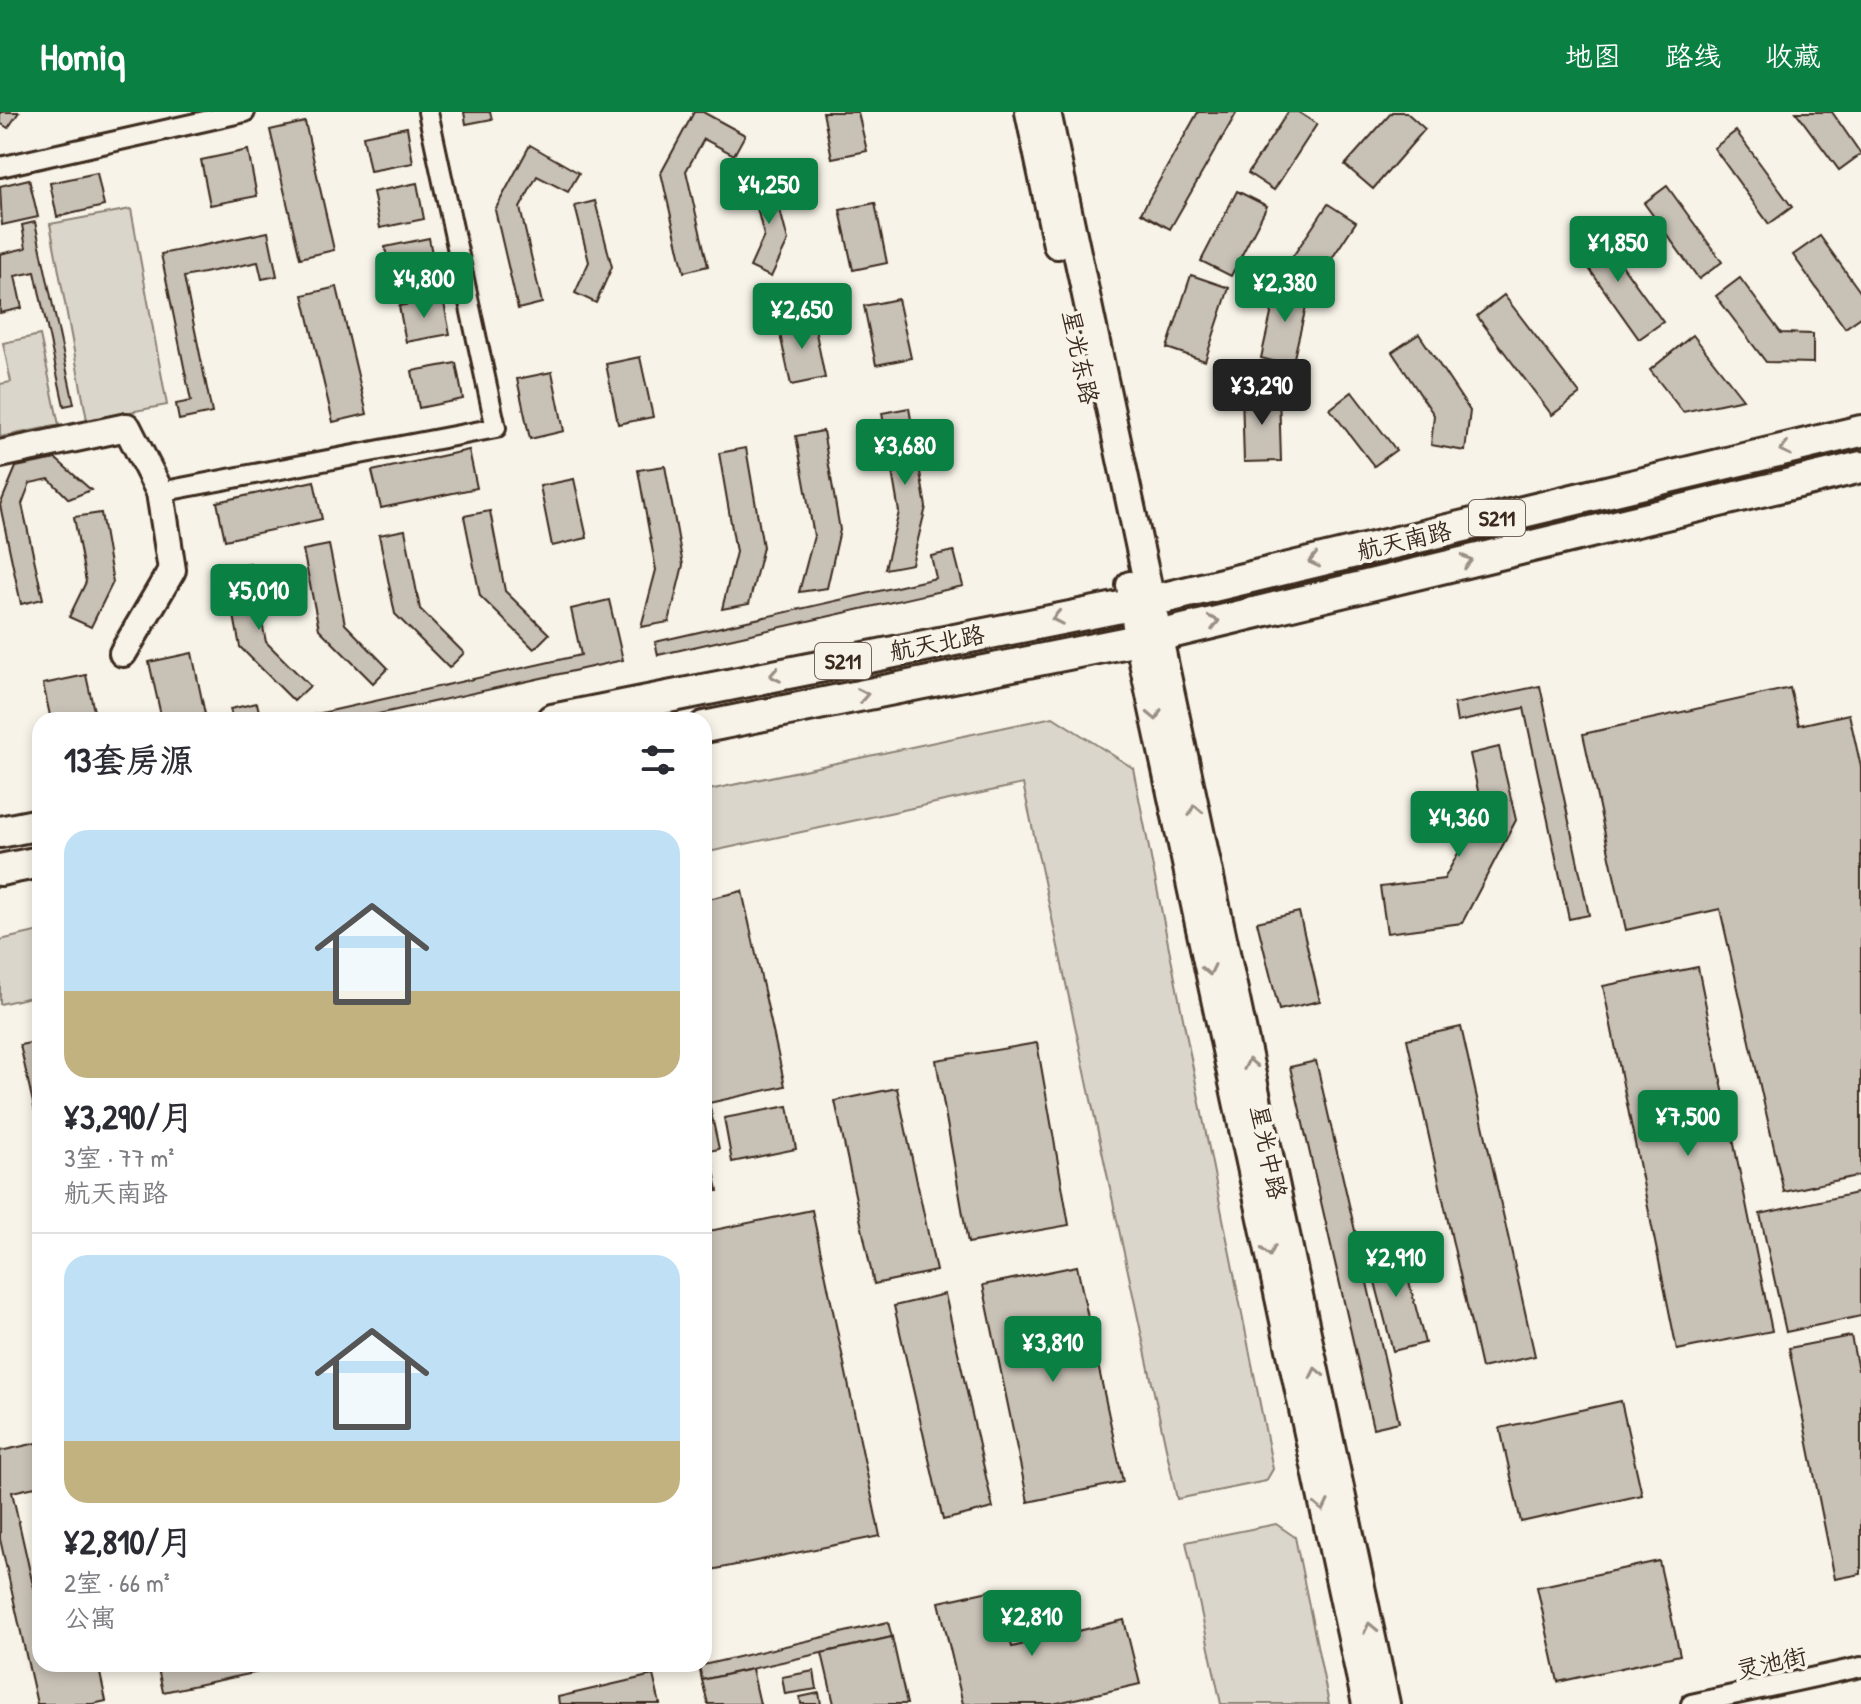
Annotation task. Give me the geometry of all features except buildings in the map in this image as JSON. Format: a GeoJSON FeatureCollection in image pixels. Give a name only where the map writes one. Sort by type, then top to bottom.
{"type":"FeatureCollection","features":[{"type":"Feature","properties":{"kind":"main road","name":"星光东路"},"geometry":{"type":"LineString","coordinates":[[1029,112],[1142,602]]}},
{"type":"Feature","properties":{"kind":"main road","name":"星光东路"},"geometry":{"type":"LineString","coordinates":[[1047,112],[1142,602]]}},
{"type":"Feature","properties":{"kind":"main road"},"geometry":{"type":"LineString","coordinates":[[0,454],[127,427],[160,492],[172,570],[123,653]]}},
{"type":"Feature","properties":{"kind":"main road","name":"航天南路"},"geometry":{"type":"LineString","coordinates":[[1142,602],[1861,431]]}},
{"type":"Feature","properties":{"kind":"main road","name":"航天南路"},"geometry":{"type":"LineString","coordinates":[[1148,638],[1861,467]]}},
{"type":"Feature","properties":{"kind":"main road","name":"星光中路"},"geometry":{"type":"LineString","coordinates":[[1142,602],[1366,1704]]}},
{"type":"Feature","properties":{"kind":"main road","name":"航天北路"},"geometry":{"type":"LineString","coordinates":[[592,712],[1142,602]]}},
{"type":"Feature","properties":{"kind":"main road","name":"星光中路"},"geometry":{"type":"LineString","coordinates":[[1148,638],[1386,1704]]}},
{"type":"Feature","properties":{"kind":"main road","name":"航天北路"},"geometry":{"type":"LineString","coordinates":[[712,725],[1148,638]]}},
{"type":"Feature","properties":{"kind":"main road"},"geometry":{"type":"LineString","coordinates":[[0,832],[32,826]]}},
{"type":"Feature","properties":{"kind":"main road"},"geometry":{"type":"LineString","coordinates":[[0,870],[32,864]]}},
{"type":"Feature","properties":{"kind":"street"},"geometry":{"type":"LineString","coordinates":[[0,167],[245,112]]}},
{"type":"Feature","properties":{"kind":"street"},"geometry":{"type":"LineString","coordinates":[[160,492],[496,428],[428,112]]}},
{"type":"Feature","properties":{"kind":"street","name":"灵池街"},"geometry":{"type":"LineString","coordinates":[[1691,1704],[1861,1667]]}},
{"type":"Feature","properties":{"kind":"shaded area"},"geometry":{"type":"Polygon","coordinates":[[[131,209],[167,405],[87,420],[50,224],[131,209]]]}},
{"type":"Feature","properties":{"kind":"shaded area"},"geometry":{"type":"Polygon","coordinates":[[[40,335],[59,425],[0,437],[0,384],[11,382],[3,343],[40,335]]]}},
{"type":"Feature","properties":{"kind":"shaded area"},"geometry":{"type":"Polygon","coordinates":[[[1053,717],[1133,768],[1273,1469],[1266,1481],[1177,1499],[1023,784],[712,851],[712,789],[1053,717]]]}},
{"type":"Feature","properties":{"kind":"shaded area"},"geometry":{"type":"Polygon","coordinates":[[[32,933],[32,997],[0,1004],[0,940],[32,933]]]}},
{"type":"Feature","properties":{"kind":"shaded area"},"geometry":{"type":"Polygon","coordinates":[[[1276,1524],[1295,1537],[1329,1704],[1221,1704],[1186,1542],[1276,1524]]]}}]}
